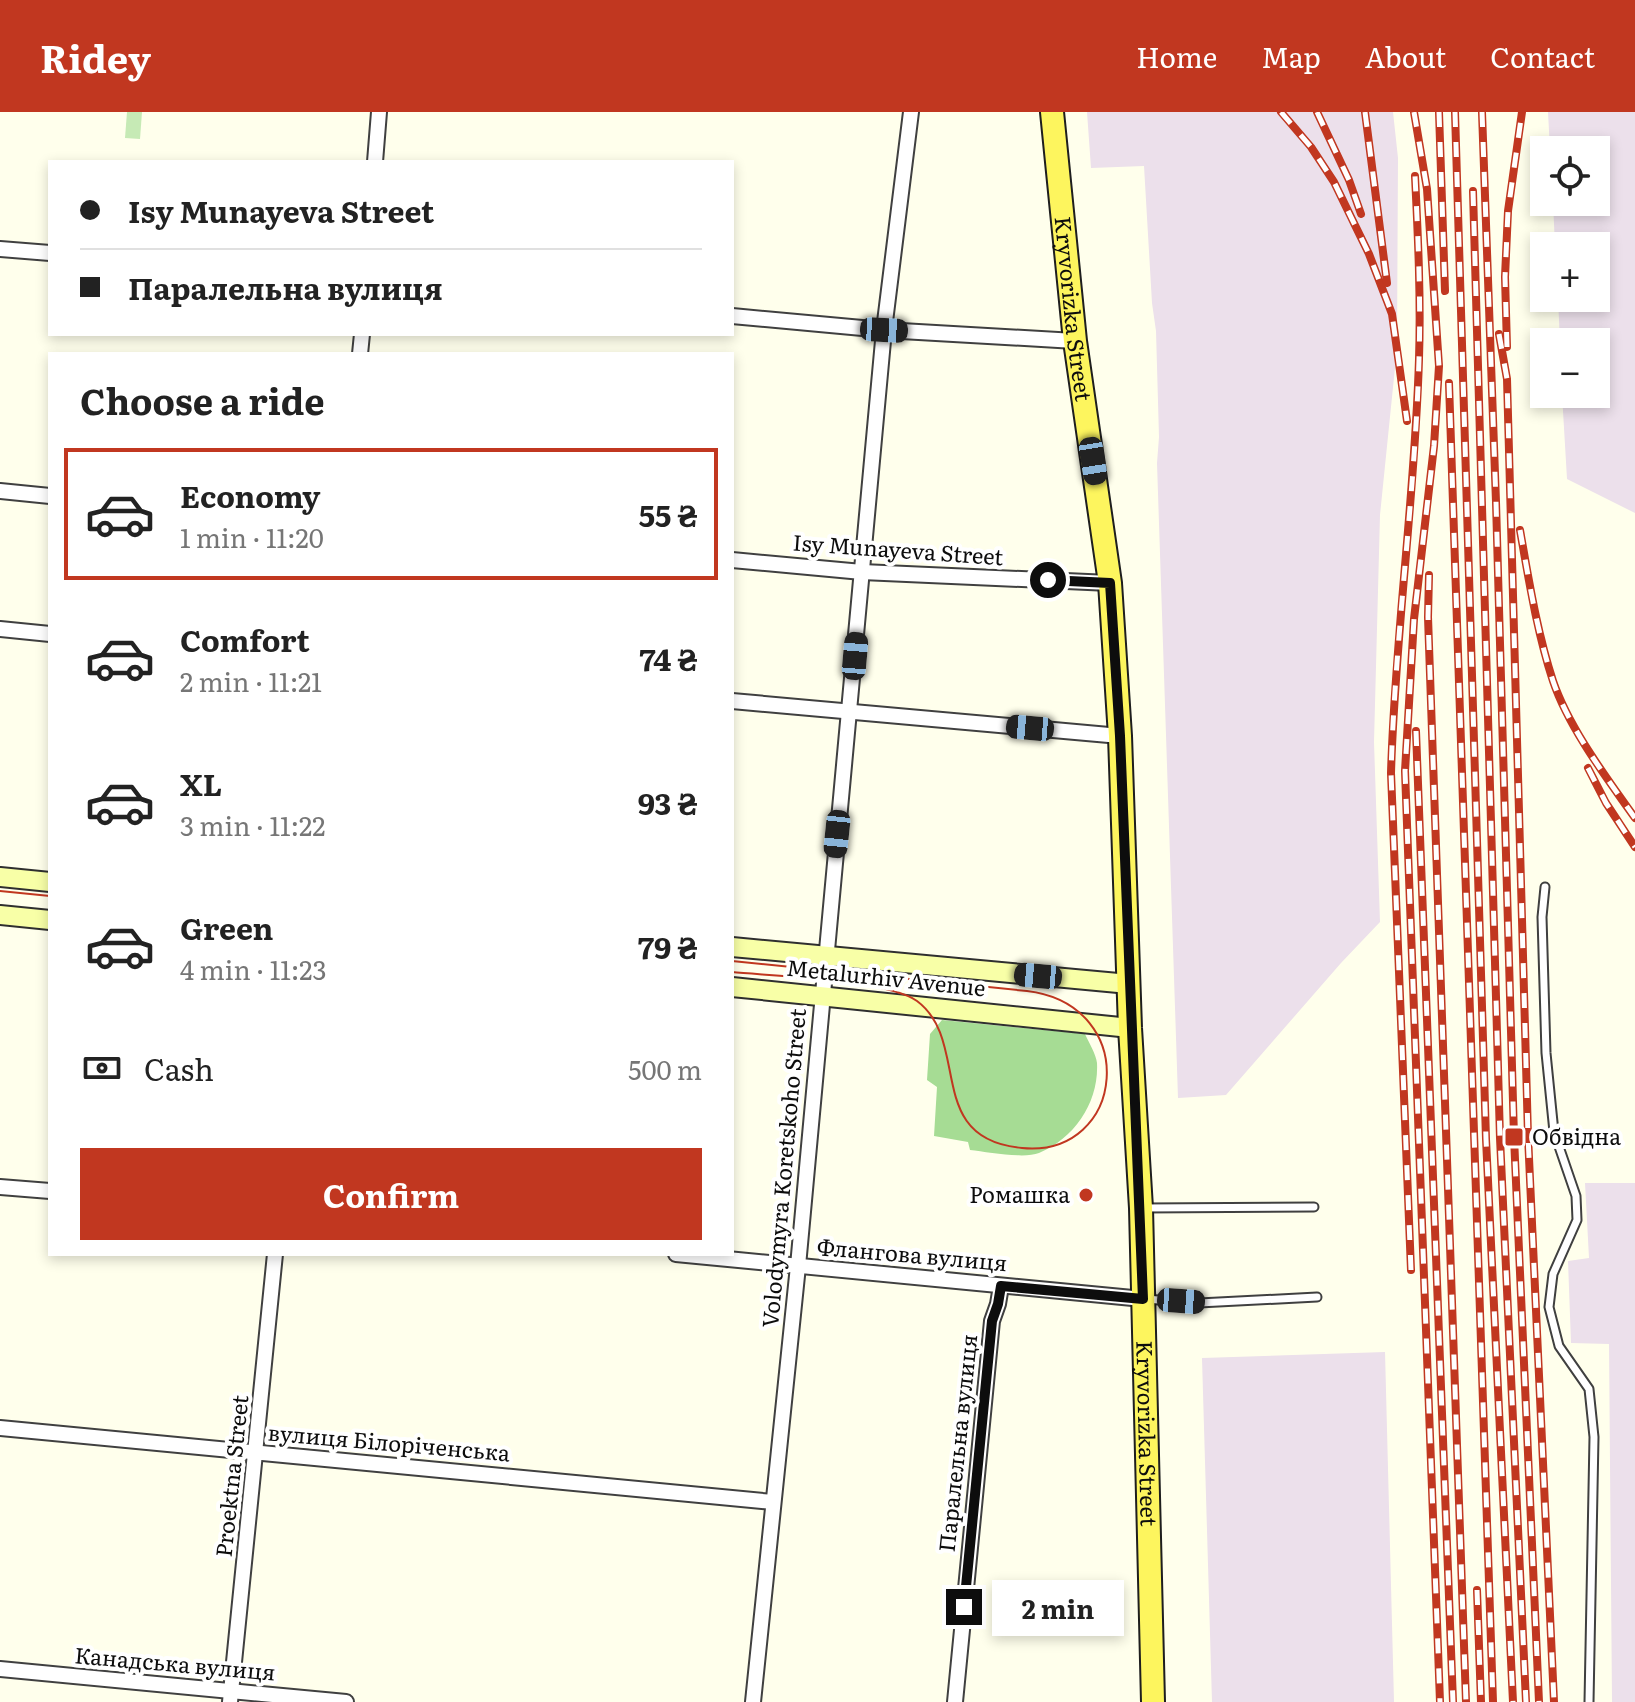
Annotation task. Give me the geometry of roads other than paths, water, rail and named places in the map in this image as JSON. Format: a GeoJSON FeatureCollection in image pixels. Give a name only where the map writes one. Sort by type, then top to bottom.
{"type":"FeatureCollection","features":[{"type":"Feature","properties":{"kind":"main road","name":"Kryvorizka Street"},"geometry":{"type":"LineString","coordinates":[[1052,112],[1075,341],[1110,583],[1120,736],[1130,1028],[1141,1208],[1153,1702]]}},
{"type":"Feature","properties":{"kind":"main road"},"geometry":{"type":"LineString","coordinates":[[0,877],[48,882]]}},
{"type":"Feature","properties":{"kind":"main road"},"geometry":{"type":"LineString","coordinates":[[0,915],[48,920]]}},
{"type":"Feature","properties":{"kind":"main road","name":"Metalurhiv Avenue"},"geometry":{"type":"LineString","coordinates":[[734,947],[1129,984]]}},
{"type":"Feature","properties":{"kind":"main road","name":"Metalurhiv Avenue"},"geometry":{"type":"LineString","coordinates":[[734,987],[1130,1028]]}},
{"type":"Feature","properties":{"kind":"street"},"geometry":{"type":"LineString","coordinates":[[375,160],[379,112]]}},
{"type":"Feature","properties":{"kind":"street","name":"Volodymyra Koretskoho Street"},"geometry":{"type":"LineString","coordinates":[[753,1702],[798,1266],[884,330],[911,112]]}},
{"type":"Feature","properties":{"kind":"street"},"geometry":{"type":"LineString","coordinates":[[0,249],[48,253]]}},
{"type":"Feature","properties":{"kind":"street"},"geometry":{"type":"LineString","coordinates":[[734,316],[884,330],[1075,341]]}},
{"type":"Feature","properties":{"kind":"street"},"geometry":{"type":"LineString","coordinates":[[0,491],[48,496]]}},
{"type":"Feature","properties":{"kind":"street","name":"Isy Munayeva Street"},"geometry":{"type":"LineString","coordinates":[[734,560],[862,572],[1110,583]]}},
{"type":"Feature","properties":{"kind":"street"},"geometry":{"type":"LineString","coordinates":[[0,629],[48,634]]}},
{"type":"Feature","properties":{"kind":"street"},"geometry":{"type":"LineString","coordinates":[[734,701],[1120,736]]}},
{"type":"Feature","properties":{"kind":"street"},"geometry":{"type":"LineString","coordinates":[[0,1187],[48,1191]]}},
{"type":"Feature","properties":{"kind":"street","name":"Proektna Street"},"geometry":{"type":"LineString","coordinates":[[231,1697],[275,1256]]}},
{"type":"Feature","properties":{"kind":"street","name":"Флангова вулиця"},"geometry":{"type":"LineString","coordinates":[[696,1256],[1143,1299]]}},
{"type":"Feature","properties":{"kind":"street","name":"Паралельна вулиця"},"geometry":{"type":"LineString","coordinates":[[955,1702],[992,1321],[1001,1286]]}},
{"type":"Feature","properties":{"kind":"street","name":"вулиця Білоріченська"},"geometry":{"type":"LineString","coordinates":[[0,1428],[773,1502]]}},
{"type":"Feature","properties":{"kind":"street","name":"Канадська вулиця"},"geometry":{"type":"LineString","coordinates":[[0,1669],[231,1697],[346,1702]]}},
{"type":"Feature","properties":{"kind":"lane"},"geometry":{"type":"LineString","coordinates":[[1545,887],[1542,917],[1546,1053],[1554,1132],[1576,1196],[1577,1220],[1553,1274],[1549,1307],[1559,1346],[1589,1389],[1594,1437],[1589,1702]]}},
{"type":"Feature","properties":{"kind":"lane"},"geometry":{"type":"LineString","coordinates":[[1141,1208],[1314,1207]]}},
{"type":"Feature","properties":{"kind":"lane"},"geometry":{"type":"LineString","coordinates":[[1143,1299],[1199,1303],[1317,1297]]}},
{"type":"Feature","properties":{"kind":"tram line"},"geometry":{"type":"LineString","coordinates":[[0,891],[48,896]]}},
{"type":"Feature","properties":{"kind":"tram line"},"geometry":{"type":"LineString","coordinates":[[734,961],[1027,991],[1064,1002],[1089,1023],[1103,1049],[1107,1078],[1100,1106],[1083,1130],[1057,1145],[1022,1148],[991,1141],[972,1127],[960,1108],[943,1040],[933,1019],[917,1001],[882,988],[857,984],[734,972]]}},
{"type":"Feature","properties":{"kind":"railway"},"geometry":{"type":"LineString","coordinates":[[1281,112],[1311,147],[1334,182],[1369,254],[1392,314],[1407,421]]}},
{"type":"Feature","properties":{"kind":"railway"},"geometry":{"type":"LineString","coordinates":[[1317,112],[1349,180],[1361,214]]}},
{"type":"Feature","properties":{"kind":"railway"},"geometry":{"type":"LineString","coordinates":[[1365,112],[1387,283]]}},
{"type":"Feature","properties":{"kind":"railway"},"geometry":{"type":"LineString","coordinates":[[1414,112],[1427,189],[1439,366],[1434,446],[1414,619],[1405,771],[1440,1702]]}},
{"type":"Feature","properties":{"kind":"railway"},"geometry":{"type":"LineString","coordinates":[[1439,112],[1445,291]]}},
{"type":"Feature","properties":{"kind":"railway"},"geometry":{"type":"LineString","coordinates":[[1455,112],[1486,1139],[1513,1702]]}},
{"type":"Feature","properties":{"kind":"railway"},"geometry":{"type":"LineString","coordinates":[[1482,112],[1514,1137],[1539,1702]]}},
{"type":"Feature","properties":{"kind":"railway"},"geometry":{"type":"LineString","coordinates":[[1507,347],[1505,277],[1508,211],[1522,112]]}},
{"type":"Feature","properties":{"kind":"railway"},"geometry":{"type":"LineString","coordinates":[[1411,1270],[1391,773],[1419,359],[1415,176]]}},
{"type":"Feature","properties":{"kind":"railway"},"geometry":{"type":"LineString","coordinates":[[1473,191],[1500,1138],[1526,1702]]}},
{"type":"Feature","properties":{"kind":"railway"},"geometry":{"type":"LineString","coordinates":[[1499,334],[1507,379],[1528,1136],[1554,1702]]}},
{"type":"Feature","properties":{"kind":"railway"},"geometry":{"type":"LineString","coordinates":[[1449,383],[1493,1702]]}},
{"type":"Feature","properties":{"kind":"railway"},"geometry":{"type":"LineString","coordinates":[[1520,530],[1538,625],[1560,699],[1589,752],[1635,818]]}},
{"type":"Feature","properties":{"kind":"railway"},"geometry":{"type":"LineString","coordinates":[[1429,575],[1466,1702]]}},
{"type":"Feature","properties":{"kind":"railway"},"geometry":{"type":"LineString","coordinates":[[1416,731],[1453,1702]]}},
{"type":"Feature","properties":{"kind":"railway"},"geometry":{"type":"LineString","coordinates":[[1588,768],[1606,803],[1635,847]]}},
{"type":"Feature","properties":{"kind":"railway"},"geometry":{"type":"LineString","coordinates":[[1477,1590],[1481,1702]]}},
{"type":"Feature","properties":{"kind":"place","name":"Обвідна"},"geometry":{"type":"Point","coordinates":[1514,1137]}},
{"type":"Feature","properties":{"kind":"place","name":"Ромашка"},"geometry":{"type":"Point","coordinates":[1086,1195]}}]}
